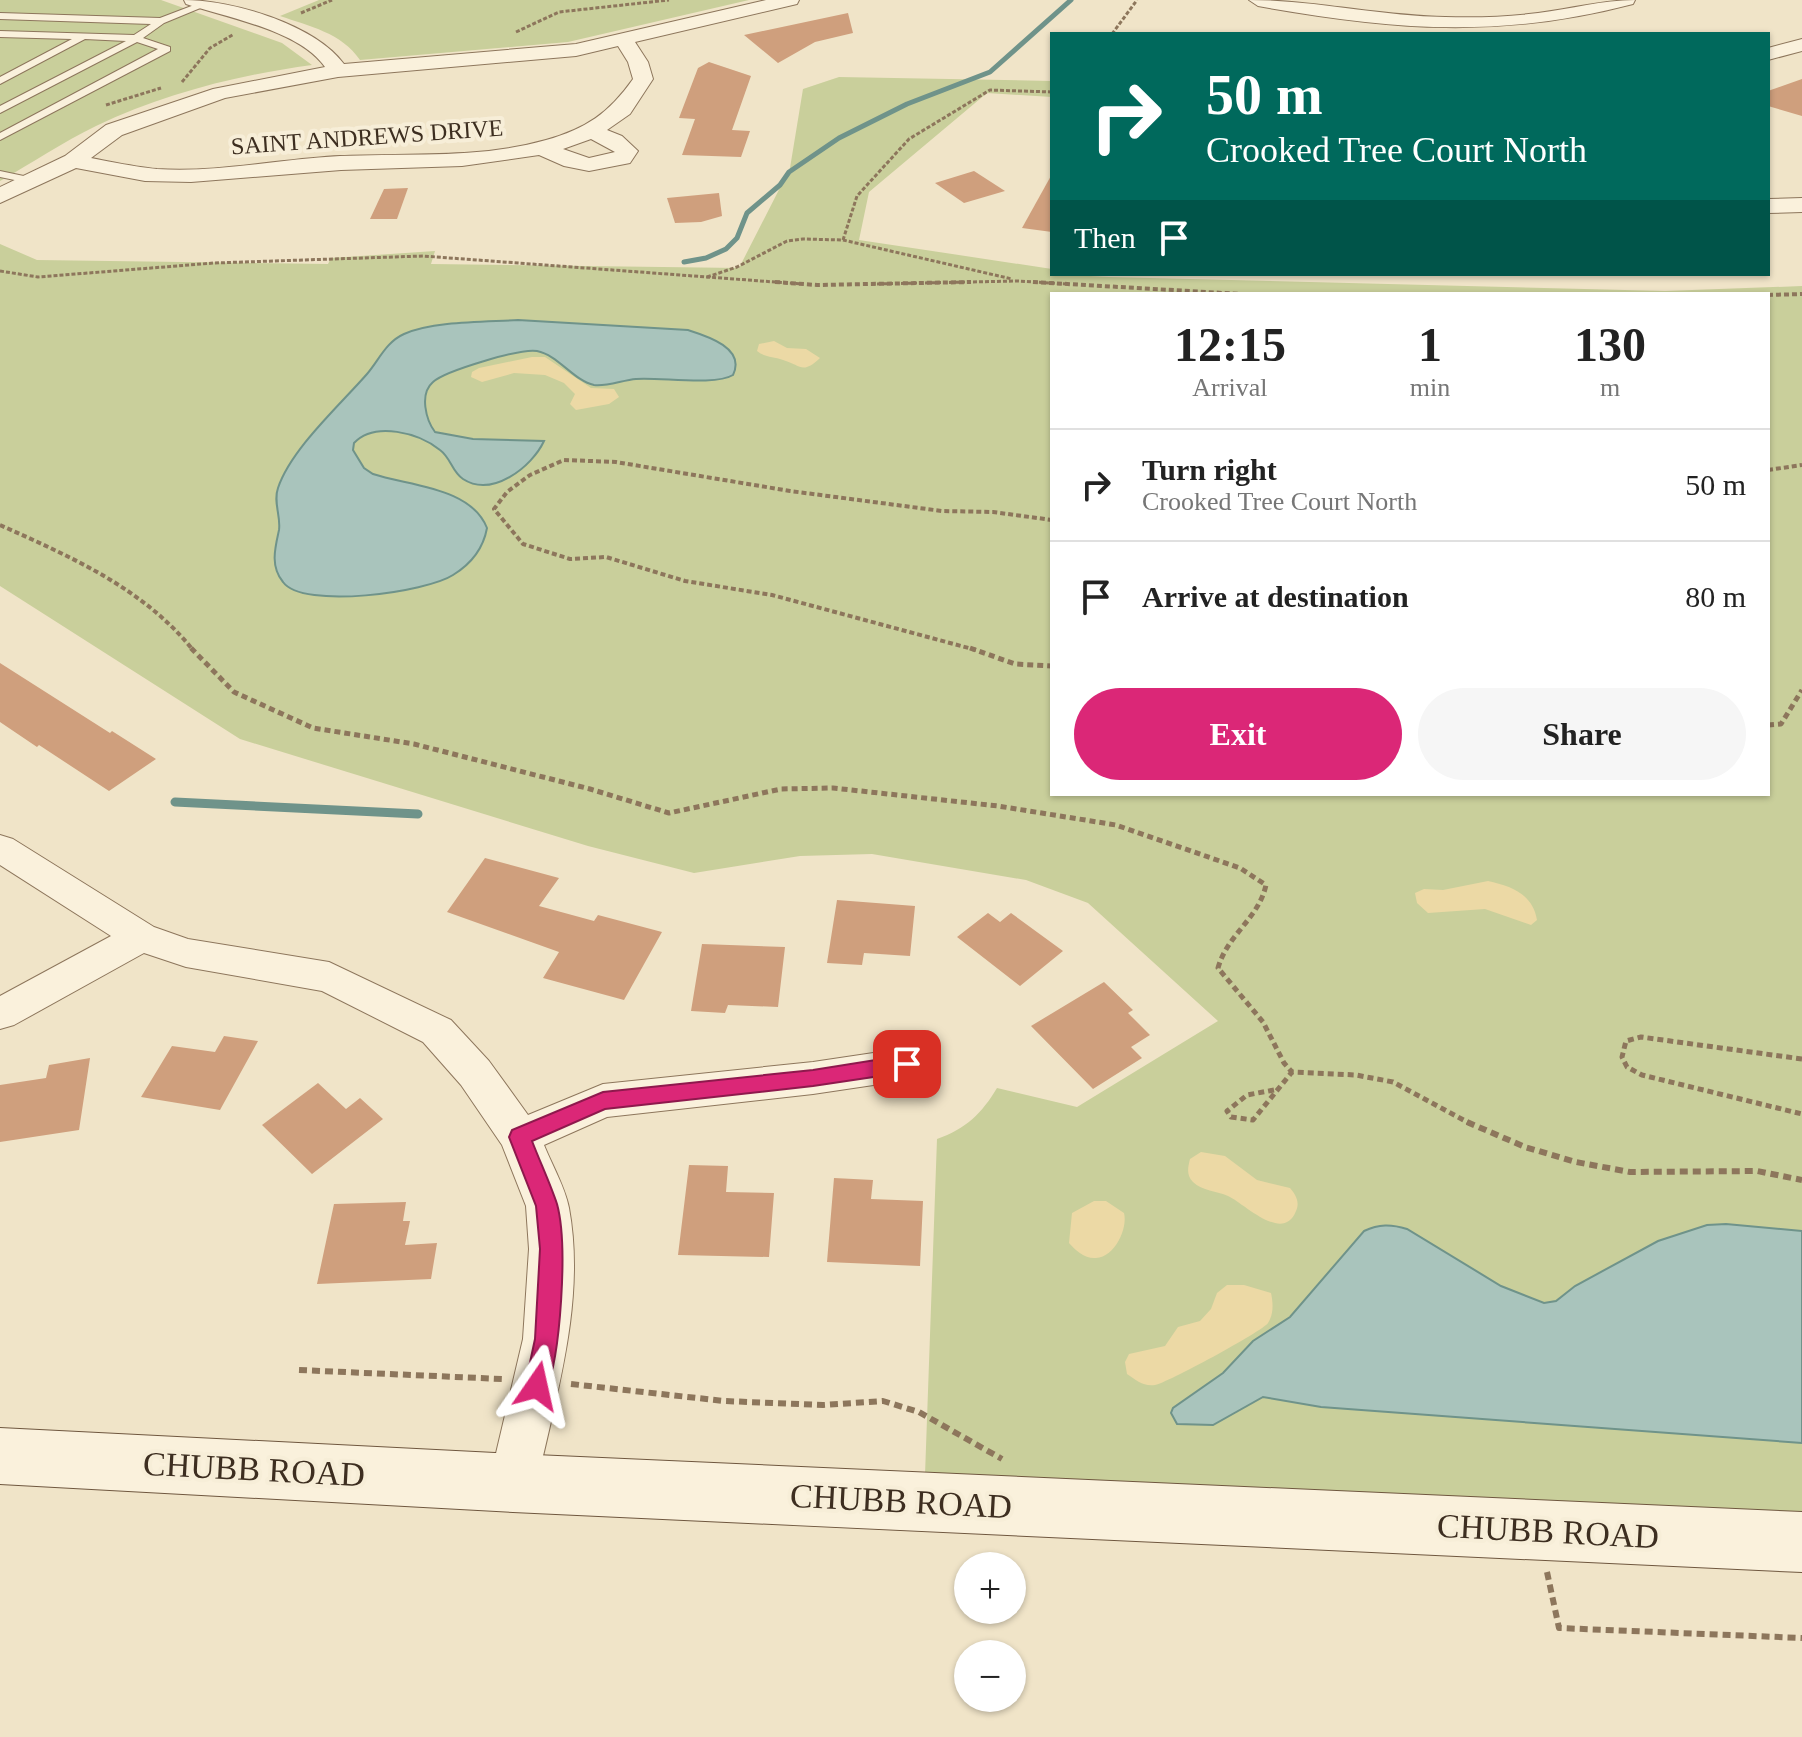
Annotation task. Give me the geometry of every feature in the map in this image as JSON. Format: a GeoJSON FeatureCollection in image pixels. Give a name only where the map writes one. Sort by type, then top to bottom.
{"type":"FeatureCollection","features":[{"type":"Feature","properties":{"kind":"street"},"geometry":{"type":"LineString","coordinates":[[0,196],[73,161],[114,130],[220,93],[338,71],[520,57],[624,41],[790,0]]}},
{"type":"Feature","properties":{"kind":"street"},"geometry":{"type":"LineString","coordinates":[[1258,0],[1334,6],[1449,22],[1532,19],[1626,0]]}},
{"type":"Feature","properties":{"kind":"street"},"geometry":{"type":"LineString","coordinates":[[1334,6],[1511,5],[1542,0]]}},
{"type":"Feature","properties":{"kind":"street"},"geometry":{"type":"LineString","coordinates":[[1555,0],[1575,12]]}},
{"type":"Feature","properties":{"kind":"street"},"geometry":{"type":"LineString","coordinates":[[199,2],[318,47],[333,61],[338,71]]}},
{"type":"Feature","properties":{"kind":"street"},"geometry":{"type":"LineString","coordinates":[[1318,32],[1334,6]]}},
{"type":"Feature","properties":{"kind":"street","name":"SAINT ANDREWS DRIVE"},"geometry":{"type":"LineString","coordinates":[[73,161],[134,173],[170,176],[340,163],[461,162],[541,148],[591,131],[628,105],[643,79],[638,62],[624,41]]}},
{"type":"Feature","properties":{"kind":"street"},"geometry":{"type":"LineString","coordinates":[[1770,53],[1802,45]]}},
{"type":"Feature","properties":{"kind":"street"},"geometry":{"type":"LineString","coordinates":[[541,148],[577,164],[592,166],[622,158],[627,151],[591,131]]}},
{"type":"Feature","properties":{"kind":"street"},"geometry":{"type":"LineString","coordinates":[[1770,206],[1802,205]]}},
{"type":"Feature","properties":{"kind":"street"},"geometry":{"type":"LineString","coordinates":[[0,848],[141,937],[186,953],[329,977],[437,1031],[475,1073],[520,1137],[547,1206],[551,1293],[540,1368],[513,1483]]}},
{"type":"Feature","properties":{"kind":"street"},"geometry":{"type":"LineString","coordinates":[[0,1014],[141,937]]}},
{"type":"Feature","properties":{"kind":"street"},"geometry":{"type":"LineString","coordinates":[[520,1137],[603,1101],[813,1078],[907,1064]]}},
{"type":"Feature","properties":{"kind":"street","name":"CHUBB ROAD"},"geometry":{"type":"LineString","coordinates":[[0,1456],[513,1483],[1802,1542]]}},
{"type":"Feature","properties":{"kind":"lane"},"geometry":{"type":"LineString","coordinates":[[0,110],[199,2]]}},
{"type":"Feature","properties":{"kind":"lane"},"geometry":{"type":"LineString","coordinates":[[0,16],[161,21]]}},
{"type":"Feature","properties":{"kind":"lane"},"geometry":{"type":"LineString","coordinates":[[0,34],[135,38],[166,49],[0,137]]}},
{"type":"Feature","properties":{"kind":"lane"},"geometry":{"type":"LineString","coordinates":[[0,81],[83,37]]}},
{"type":"Feature","properties":{"kind":"lane"},"geometry":{"type":"LineString","coordinates":[[0,174],[34,181]]}},
{"type":"Feature","properties":{"kind":"path"},"geometry":{"type":"LineString","coordinates":[[175,85],[196,69],[214,41],[294,23],[298,14],[332,0]]}},
{"type":"Feature","properties":{"kind":"path"},"geometry":{"type":"LineString","coordinates":[[508,35],[545,17],[582,9],[641,6],[669,0]]}},
{"type":"Feature","properties":{"kind":"path"},"geometry":{"type":"LineString","coordinates":[[1113,32],[1137,0]]}},
{"type":"Feature","properties":{"kind":"path"},"geometry":{"type":"LineString","coordinates":[[104,106],[127,96],[164,87]]}},
{"type":"Feature","properties":{"kind":"path"},"geometry":{"type":"LineString","coordinates":[[843,240],[857,196],[909,139],[990,90],[1050,92]]}},
{"type":"Feature","properties":{"kind":"path"},"geometry":{"type":"LineString","coordinates":[[706,278],[737,267],[787,241],[843,240],[1017,281]]}},
{"type":"Feature","properties":{"kind":"path"},"geometry":{"type":"LineString","coordinates":[[0,271],[38,277],[214,263],[423,256],[706,278],[858,286],[1017,281],[1207,292]]}},
{"type":"Feature","properties":{"kind":"path"},"geometry":{"type":"LineString","coordinates":[[1770,295],[1802,294]]}},
{"type":"Feature","properties":{"kind":"path"},"geometry":{"type":"LineString","coordinates":[[1050,520],[993,512],[942,511],[790,491],[630,464],[564,460],[530,475],[507,492],[494,509],[523,544],[570,559],[606,557],[685,581],[772,595],[938,638],[1015,664],[1050,666]]}},
{"type":"Feature","properties":{"kind":"path"},"geometry":{"type":"LineString","coordinates":[[1770,470],[1802,465]]}},
{"type":"Feature","properties":{"kind":"path"},"geometry":{"type":"LineString","coordinates":[[0,525],[91,566],[170,622],[199,658],[234,692],[313,728],[414,744],[590,789],[669,813],[781,789],[809,787],[848,790],[998,806],[1116,825],[1240,868],[1266,885],[1265,900],[1220,953],[1218,968],[1263,1022],[1284,1063],[1292,1072],[1356,1075],[1393,1082],[1459,1119],[1525,1147],[1576,1162],[1630,1172],[1757,1171],[1802,1180]]}},
{"type":"Feature","properties":{"kind":"path"},"geometry":{"type":"LineString","coordinates":[[1770,725],[1781,724],[1802,690]]}},
{"type":"Feature","properties":{"kind":"path"},"geometry":{"type":"LineString","coordinates":[[1802,1059],[1641,1037],[1626,1041],[1622,1057],[1627,1067],[1642,1075],[1802,1114]]}},
{"type":"Feature","properties":{"kind":"path"},"geometry":{"type":"LineString","coordinates":[[1274,1090],[1247,1095],[1231,1104],[1227,1111],[1231,1117],[1253,1120],[1265,1111],[1274,1090],[1292,1072]]}},
{"type":"Feature","properties":{"kind":"green space"},"geometry":{"type":"Polygon","coordinates":[[[0,0],[161,0],[282,43],[312,65],[229,80],[148,104],[84,132],[0,181],[0,0]]]}},
{"type":"Feature","properties":{"kind":"green space"},"geometry":{"type":"Polygon","coordinates":[[[319,0],[749,0],[568,42],[360,60],[334,37],[280,16],[319,0]]]}},
{"type":"Feature","properties":{"kind":"green space"},"geometry":{"type":"Polygon","coordinates":[[[839,77],[1050,81],[1050,97],[987,93],[869,192],[859,240],[1050,269],[1050,276],[1665,291],[1802,286],[1802,1519],[925,1475],[937,1139],[972,1119],[997,1088],[1077,1107],[1218,1021],[1088,903],[1026,880],[872,854],[800,856],[694,873],[588,846],[240,739],[0,586],[0,244],[37,260],[328,264],[331,258],[435,251],[431,264],[739,268],[790,168],[803,89],[839,77]]]}},
{"type":"Feature","properties":{"kind":"sand"},"geometry":{"type":"Polygon","coordinates":[[[774,341],[787,348],[806,349],[820,358],[802,367],[757,351],[759,344],[774,341]]]}},
{"type":"Feature","properties":{"kind":"sand"},"geometry":{"type":"Polygon","coordinates":[[[545,357],[591,388],[614,389],[619,397],[609,404],[576,410],[570,404],[575,394],[564,383],[545,375],[514,373],[482,382],[471,377],[472,372],[479,368],[545,357]]]}},
{"type":"Feature","properties":{"kind":"sand"},"geometry":{"type":"Polygon","coordinates":[[[1488,881],[1520,893],[1531,904],[1537,920],[1531,925],[1485,909],[1428,913],[1417,903],[1415,893],[1424,889],[1443,890],[1488,881]]]}},
{"type":"Feature","properties":{"kind":"sand"},"geometry":{"type":"Polygon","coordinates":[[[1201,1152],[1225,1156],[1257,1180],[1290,1188],[1298,1205],[1290,1220],[1282,1224],[1273,1223],[1228,1196],[1193,1182],[1189,1177],[1190,1159],[1201,1152]]]}},
{"type":"Feature","properties":{"kind":"sand"},"geometry":{"type":"Polygon","coordinates":[[[1094,1201],[1106,1201],[1124,1213],[1125,1219],[1119,1241],[1109,1253],[1092,1258],[1084,1256],[1069,1243],[1072,1213],[1094,1201]]]}},
{"type":"Feature","properties":{"kind":"sand"},"geometry":{"type":"Polygon","coordinates":[[[1227,1285],[1244,1285],[1271,1293],[1273,1304],[1268,1323],[1233,1346],[1155,1385],[1147,1385],[1127,1374],[1125,1362],[1129,1354],[1165,1346],[1178,1327],[1200,1321],[1211,1309],[1217,1293],[1227,1285]]]}},
{"type":"Feature","properties":{"kind":"water"},"geometry":{"type":"Polygon","coordinates":[[[518,320],[688,330],[729,350],[736,366],[733,375],[714,380],[636,379],[594,385],[580,379],[545,353],[528,351],[484,361],[440,377],[429,387],[425,400],[429,421],[435,432],[473,439],[544,441],[530,461],[510,477],[486,485],[463,479],[440,450],[409,435],[373,432],[354,443],[353,450],[364,468],[373,474],[438,490],[468,504],[479,514],[487,528],[475,556],[453,575],[393,592],[339,597],[314,595],[295,590],[283,582],[276,570],[275,557],[279,525],[277,493],[284,473],[305,443],[388,346],[404,334],[429,327],[518,320]]]}},
{"type":"Feature","properties":{"kind":"water"},"geometry":{"type":"Polygon","coordinates":[[[1707,1225],[1802,1231],[1802,1443],[1321,1407],[1263,1397],[1213,1425],[1177,1424],[1171,1413],[1173,1408],[1223,1373],[1253,1341],[1290,1317],[1369,1229],[1396,1226],[1407,1229],[1501,1286],[1544,1303],[1556,1301],[1575,1286],[1658,1241],[1707,1225]]]}},
{"type":"Feature","properties":{"kind":"building"},"geometry":{"type":"Polygon","coordinates":[[[848,13],[853,33],[815,42],[778,63],[744,35],[848,13]]]}},
{"type":"Feature","properties":{"kind":"building"},"geometry":{"type":"Polygon","coordinates":[[[709,62],[751,76],[732,130],[750,131],[741,157],[682,155],[695,119],[679,118],[698,68],[709,62]]]}},
{"type":"Feature","properties":{"kind":"building"},"geometry":{"type":"Polygon","coordinates":[[[1802,79],[1802,116],[1770,107],[1770,90],[1802,79]]]}},
{"type":"Feature","properties":{"kind":"building"},"geometry":{"type":"Polygon","coordinates":[[[974,171],[1005,191],[964,203],[935,183],[974,171]]]}},
{"type":"Feature","properties":{"kind":"building"},"geometry":{"type":"Polygon","coordinates":[[[1050,178],[1050,232],[1022,228],[1050,178]]]}},
{"type":"Feature","properties":{"kind":"building"},"geometry":{"type":"Polygon","coordinates":[[[408,188],[397,219],[370,219],[384,189],[408,188]]]}},
{"type":"Feature","properties":{"kind":"building"},"geometry":{"type":"Polygon","coordinates":[[[719,193],[722,216],[701,222],[675,223],[667,198],[719,193]]]}},
{"type":"Feature","properties":{"kind":"building"},"geometry":{"type":"Polygon","coordinates":[[[0,663],[156,759],[109,791],[39,745],[37,747],[0,722],[0,663]]]}},
{"type":"Feature","properties":{"kind":"building"},"geometry":{"type":"Polygon","coordinates":[[[485,858],[559,878],[539,906],[594,921],[598,915],[662,932],[624,1000],[543,978],[559,952],[447,912],[485,858]]]}},
{"type":"Feature","properties":{"kind":"building"},"geometry":{"type":"Polygon","coordinates":[[[837,900],[915,906],[910,956],[864,953],[862,965],[827,963],[837,900]]]}},
{"type":"Feature","properties":{"kind":"building"},"geometry":{"type":"Polygon","coordinates":[[[988,913],[1000,922],[1011,913],[1063,951],[1020,986],[957,937],[988,913]]]}},
{"type":"Feature","properties":{"kind":"building"},"geometry":{"type":"Polygon","coordinates":[[[702,944],[785,947],[778,1007],[728,1005],[725,1013],[691,1011],[702,944]]]}},
{"type":"Feature","properties":{"kind":"building"},"geometry":{"type":"Polygon","coordinates":[[[1104,982],[1133,1010],[1128,1013],[1150,1035],[1131,1047],[1142,1058],[1093,1089],[1031,1026],[1104,982]]]}},
{"type":"Feature","properties":{"kind":"building"},"geometry":{"type":"Polygon","coordinates":[[[224,1036],[258,1041],[220,1110],[141,1097],[172,1046],[215,1052],[224,1036]]]}},
{"type":"Feature","properties":{"kind":"building"},"geometry":{"type":"Polygon","coordinates":[[[90,1058],[79,1130],[0,1142],[0,1085],[46,1078],[49,1065],[90,1058]]]}},
{"type":"Feature","properties":{"kind":"building"},"geometry":{"type":"Polygon","coordinates":[[[318,1083],[346,1109],[360,1098],[383,1119],[312,1174],[262,1125],[318,1083]]]}},
{"type":"Feature","properties":{"kind":"building"},"geometry":{"type":"Polygon","coordinates":[[[689,1165],[728,1166],[726,1192],[774,1193],[769,1257],[678,1255],[689,1165]]]}},
{"type":"Feature","properties":{"kind":"building"},"geometry":{"type":"Polygon","coordinates":[[[834,1178],[873,1180],[871,1199],[923,1201],[920,1266],[827,1262],[834,1178]]]}},
{"type":"Feature","properties":{"kind":"building"},"geometry":{"type":"Polygon","coordinates":[[[406,1202],[403,1221],[410,1221],[405,1245],[437,1243],[431,1279],[317,1284],[334,1204],[406,1202]]]}},
{"type":"Feature","properties":{"kind":"waterway"},"geometry":{"type":"LineString","coordinates":[[684,262],[706,258],[726,249],[737,238],[747,213],[780,185],[789,172],[839,138],[907,104],[990,72],[1071,0]]}},
{"type":"Feature","properties":{"kind":"waterway"},"geometry":{"type":"LineString","coordinates":[[175,802],[418,814]]}},
{"type":"Feature","properties":{"kind":"route"},"geometry":{"type":"LineString","coordinates":[[537,1386],[551,1293],[551,1249],[547,1206],[520,1137],[603,1101],[813,1078],[907,1064]]}}]}
